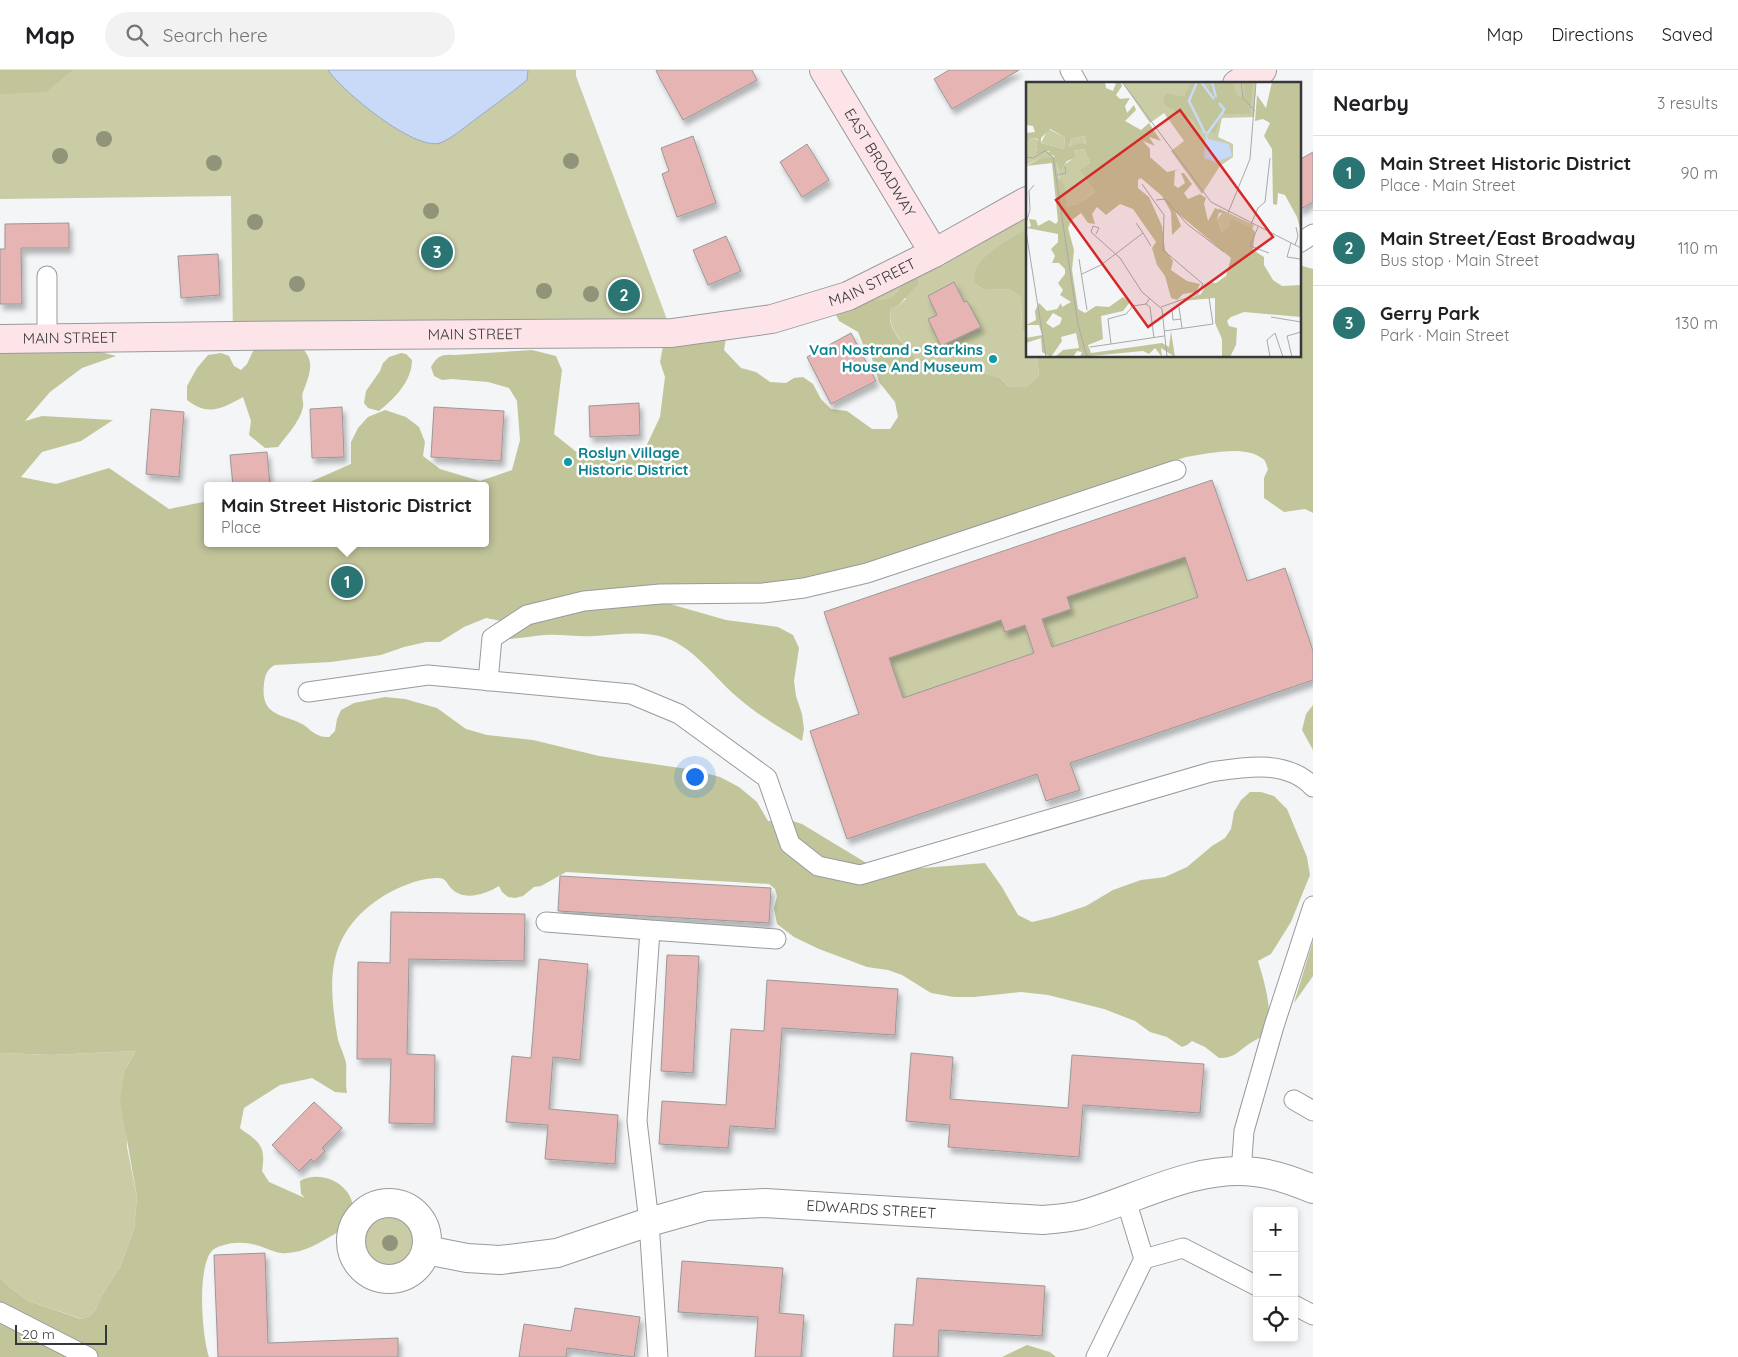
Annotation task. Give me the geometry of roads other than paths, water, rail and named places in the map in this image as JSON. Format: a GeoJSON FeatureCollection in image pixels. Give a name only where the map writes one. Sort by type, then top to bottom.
{"type":"FeatureCollection","features":[{"type":"Feature","properties":{"kind":"main road","name":"EAST BROADWAY"},"geometry":{"type":"LineString","coordinates":[[824,70],[934,253]]}},
{"type":"Feature","properties":{"kind":"main road"},"geometry":{"type":"LineString","coordinates":[[1241,82],[1262,70]]}},
{"type":"Feature","properties":{"kind":"main road","name":"MAIN STREET"},"geometry":{"type":"LineString","coordinates":[[0,339],[672,333],[772,319],[830,302],[864,289],[934,253],[1026,202]]}},
{"type":"Feature","properties":{"kind":"street","name":"EDWARDS STREET"},"geometry":{"type":"LineString","coordinates":[[426,1250],[467,1258],[500,1260],[557,1253],[649,1222],[706,1206],[766,1203],[1043,1220],[1080,1216],[1193,1177],[1222,1172],[1254,1172],[1288,1179],[1313,1190]]}},
{"type":"Feature","properties":{"kind":"lane"},"geometry":{"type":"LineString","coordinates":[[1070,70],[1077,82]]}},
{"type":"Feature","properties":{"kind":"lane"},"geometry":{"type":"LineString","coordinates":[[1300,242],[1313,234]]}},
{"type":"Feature","properties":{"kind":"lane"},"geometry":{"type":"LineString","coordinates":[[47,276],[47,338]]}},
{"type":"Feature","properties":{"kind":"lane"},"geometry":{"type":"LineString","coordinates":[[488,681],[492,638],[527,615],[584,601],[613,598],[660,594],[763,593],[804,588],[866,574],[1176,470]]}},
{"type":"Feature","properties":{"kind":"lane"},"geometry":{"type":"LineString","coordinates":[[308,692],[428,675],[631,694],[678,714],[767,778],[790,844],[818,866],[860,876],[1211,772],[1246,767],[1277,768],[1293,773],[1306,780],[1313,787]]}},
{"type":"Feature","properties":{"kind":"lane"},"geometry":{"type":"LineString","coordinates":[[1241,1172],[1244,1131],[1274,1026],[1313,906]]}},
{"type":"Feature","properties":{"kind":"lane"},"geometry":{"type":"LineString","coordinates":[[546,922],[776,939]]}},
{"type":"Feature","properties":{"kind":"lane"},"geometry":{"type":"LineString","coordinates":[[650,930],[637,1121],[649,1222],[658,1357]]}},
{"type":"Feature","properties":{"kind":"lane"},"geometry":{"type":"LineString","coordinates":[[1294,1100],[1313,1111]]}},
{"type":"Feature","properties":{"kind":"lane"},"geometry":{"type":"LineString","coordinates":[[1096,1357],[1144,1258],[1126,1200]]}},
{"type":"Feature","properties":{"kind":"lane"},"geometry":{"type":"LineString","coordinates":[[1144,1258],[1183,1248],[1253,1284]]}},
{"type":"Feature","properties":{"kind":"lane"},"geometry":{"type":"LineString","coordinates":[[1298,1307],[1313,1315]]}},
{"type":"Feature","properties":{"kind":"lane"},"geometry":{"type":"LineString","coordinates":[[0,1312],[88,1357]]}},
{"type":"Feature","properties":{"kind":"water"},"geometry":{"type":"Polygon","coordinates":[[[328,70],[528,70],[527,80],[456,134],[440,143],[428,143],[397,129],[380,117],[348,91],[328,70]]]}},
{"type":"Feature","properties":{"kind":"place","name":"Gerry Park"},"geometry":{"type":"Point","coordinates":[437,252]}},
{"type":"Feature","properties":{"kind":"place","name":"Main Street/East Broadway"},"geometry":{"type":"Point","coordinates":[624,295]}},
{"type":"Feature","properties":{"kind":"place","name":"Van Nostrand - Starkins House And Museum"},"geometry":{"type":"Point","coordinates":[993,359]}},
{"type":"Feature","properties":{"kind":"place","name":"Roslyn Village Historic District"},"geometry":{"type":"Point","coordinates":[568,462]}},
{"type":"Feature","properties":{"kind":"place","name":"Main Street Historic District"},"geometry":{"type":"Point","coordinates":[347,582]}}]}
